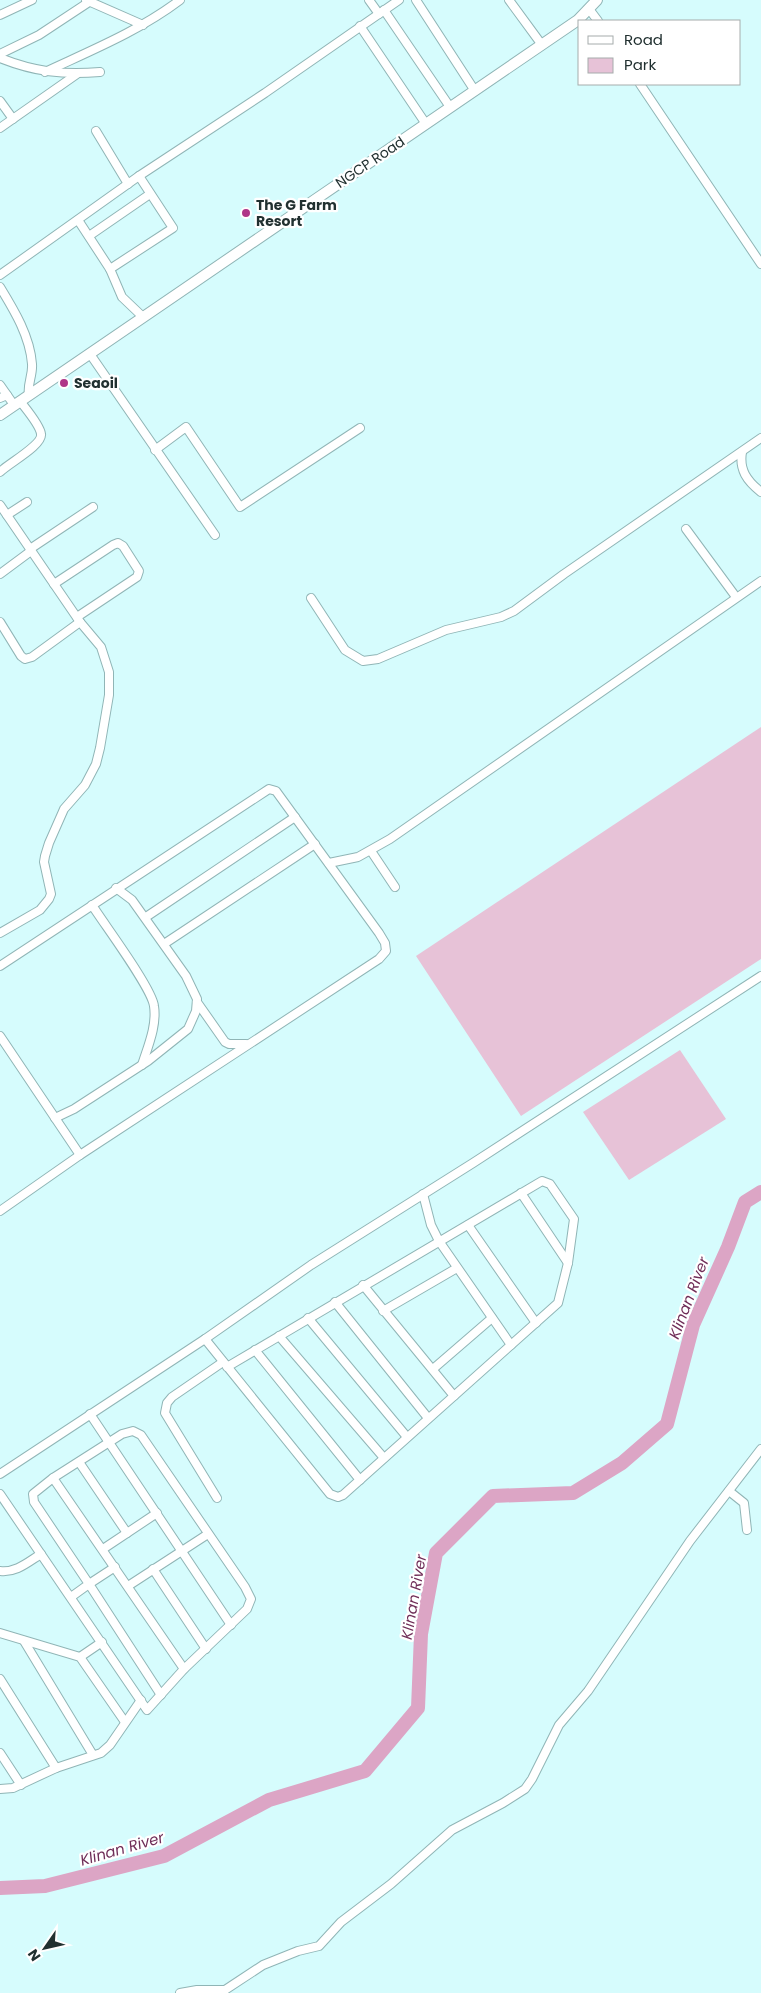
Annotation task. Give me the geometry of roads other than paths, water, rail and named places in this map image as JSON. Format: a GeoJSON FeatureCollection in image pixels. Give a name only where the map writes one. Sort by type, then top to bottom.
{"type":"FeatureCollection","features":[{"type":"Feature","properties":{"kind":"main road","name":"NGCP Road"},"geometry":{"type":"LineString","coordinates":[[0,415],[542,45],[578,20],[586,4],[598,0]]}},
{"type":"Feature","properties":{"kind":"street"},"geometry":{"type":"LineString","coordinates":[[0,15],[32,0]]}},
{"type":"Feature","properties":{"kind":"street"},"geometry":{"type":"LineString","coordinates":[[45,72],[143,25],[180,0]]}},
{"type":"Feature","properties":{"kind":"street"},"geometry":{"type":"LineString","coordinates":[[370,0],[381,12],[450,107]]}},
{"type":"Feature","properties":{"kind":"street"},"geometry":{"type":"LineString","coordinates":[[0,275],[138,176],[265,93],[399,0]]}},
{"type":"Feature","properties":{"kind":"street"},"geometry":{"type":"LineString","coordinates":[[416,0],[475,90]]}},
{"type":"Feature","properties":{"kind":"street"},"geometry":{"type":"LineString","coordinates":[[509,0],[542,45]]}},
{"type":"Feature","properties":{"kind":"street"},"geometry":{"type":"LineString","coordinates":[[0,54],[39,35],[88,1],[143,25]]}},
{"type":"Feature","properties":{"kind":"street"},"geometry":{"type":"LineString","coordinates":[[586,4],[597,20]]}},
{"type":"Feature","properties":{"kind":"street"},"geometry":{"type":"LineString","coordinates":[[360,26],[426,124]]}},
{"type":"Feature","properties":{"kind":"street"},"geometry":{"type":"LineString","coordinates":[[0,58],[32,70],[45,72],[77,74],[100,72]]}},
{"type":"Feature","properties":{"kind":"street"},"geometry":{"type":"LineString","coordinates":[[0,128],[77,74]]}},
{"type":"Feature","properties":{"kind":"street"},"geometry":{"type":"LineString","coordinates":[[641,85],[761,264]]}},
{"type":"Feature","properties":{"kind":"street"},"geometry":{"type":"LineString","coordinates":[[0,101],[13,119]]}},
{"type":"Feature","properties":{"kind":"street"},"geometry":{"type":"LineString","coordinates":[[96,131],[128,184]]}},
{"type":"Feature","properties":{"kind":"street"},"geometry":{"type":"LineString","coordinates":[[110,270],[173,228],[138,176]]}},
{"type":"Feature","properties":{"kind":"street"},"geometry":{"type":"LineString","coordinates":[[88,236],[150,194]]}},
{"type":"Feature","properties":{"kind":"street"},"geometry":{"type":"LineString","coordinates":[[78,220],[110,270],[122,297],[143,317]]}},
{"type":"Feature","properties":{"kind":"street"},"geometry":{"type":"LineString","coordinates":[[1,291],[22,327],[30,350],[32,363],[28,383],[30,395]]}},
{"type":"Feature","properties":{"kind":"street"},"geometry":{"type":"LineString","coordinates":[[90,354],[215,535]]}},
{"type":"Feature","properties":{"kind":"street"},"geometry":{"type":"LineString","coordinates":[[0,385],[4,397],[17,403],[40,430],[41,439],[34,448],[9,462],[0,472]]}},
{"type":"Feature","properties":{"kind":"street"},"geometry":{"type":"LineString","coordinates":[[155,450],[186,427],[240,507],[360,428]]}},
{"type":"Feature","properties":{"kind":"street"},"geometry":{"type":"LineString","coordinates":[[311,598],[345,650],[363,661],[378,659],[446,630],[501,617],[514,611],[564,574],[761,438]]}},
{"type":"Feature","properties":{"kind":"street"},"geometry":{"type":"LineString","coordinates":[[742,452],[740,460],[743,473],[747,480],[761,492]]}},
{"type":"Feature","properties":{"kind":"street"},"geometry":{"type":"LineString","coordinates":[[7,515],[27,502]]}},
{"type":"Feature","properties":{"kind":"street"},"geometry":{"type":"LineString","coordinates":[[0,505],[78,620],[102,647],[109,672],[109,695],[100,748],[89,780],[64,808],[48,843],[44,862],[50,894],[48,903],[40,910],[0,934]]}},
{"type":"Feature","properties":{"kind":"street"},"geometry":{"type":"LineString","coordinates":[[0,574],[93,507]]}},
{"type":"Feature","properties":{"kind":"street"},"geometry":{"type":"LineString","coordinates":[[686,528],[736,597]]}},
{"type":"Feature","properties":{"kind":"street"},"geometry":{"type":"LineString","coordinates":[[0,622],[21,656],[25,659],[32,657],[78,620],[137,578],[139,571],[123,546],[118,543],[54,584]]}},
{"type":"Feature","properties":{"kind":"street"},"geometry":{"type":"LineString","coordinates":[[329,863],[343,862],[371,851],[761,581]]}},
{"type":"Feature","properties":{"kind":"street"},"geometry":{"type":"LineString","coordinates":[[0,966],[269,789],[276,791],[329,863],[379,933],[385,943],[386,951],[379,958],[246,1044],[0,1211]]}},
{"type":"Feature","properties":{"kind":"street"},"geometry":{"type":"LineString","coordinates":[[146,917],[295,817]]}},
{"type":"Feature","properties":{"kind":"street"},"geometry":{"type":"LineString","coordinates":[[164,944],[315,844]]}},
{"type":"Feature","properties":{"kind":"street"},"geometry":{"type":"LineString","coordinates":[[371,851],[394,886]]}},
{"type":"Feature","properties":{"kind":"street"},"geometry":{"type":"LineString","coordinates":[[116,888],[132,900],[146,917],[194,990],[197,1002],[225,1042],[229,1044],[246,1044]]}},
{"type":"Feature","properties":{"kind":"street"},"geometry":{"type":"LineString","coordinates":[[92,905],[146,987],[154,1004],[154,1023],[142,1065]]}},
{"type":"Feature","properties":{"kind":"street"},"geometry":{"type":"LineString","coordinates":[[0,1474],[205,1339],[311,1265],[761,976]]}},
{"type":"Feature","properties":{"kind":"street"},"geometry":{"type":"LineString","coordinates":[[55,1118],[80,1105],[142,1065],[188,1029],[194,1017],[197,1002]]}},
{"type":"Feature","properties":{"kind":"street"},"geometry":{"type":"LineString","coordinates":[[0,1036],[80,1155]]}},
{"type":"Feature","properties":{"kind":"street"},"geometry":{"type":"LineString","coordinates":[[205,1339],[225,1364],[330,1494],[333,1497],[343,1495],[558,1303],[568,1263],[574,1221],[550,1184],[542,1180],[279,1336],[225,1364],[172,1396],[167,1403],[165,1413],[217,1498]]}},
{"type":"Feature","properties":{"kind":"street"},"geometry":{"type":"LineString","coordinates":[[520,1193],[568,1263]]}},
{"type":"Feature","properties":{"kind":"street"},"geometry":{"type":"LineString","coordinates":[[423,1194],[430,1225],[439,1241],[511,1345]]}},
{"type":"Feature","properties":{"kind":"street"},"geometry":{"type":"LineString","coordinates":[[468,1225],[536,1323]]}},
{"type":"Feature","properties":{"kind":"street"},"geometry":{"type":"LineString","coordinates":[[383,1311],[458,1268]]}},
{"type":"Feature","properties":{"kind":"street"},"geometry":{"type":"LineString","coordinates":[[363,1285],[454,1396]]}},
{"type":"Feature","properties":{"kind":"street"},"geometry":{"type":"LineString","coordinates":[[335,1302],[428,1418]]}},
{"type":"Feature","properties":{"kind":"street"},"geometry":{"type":"LineString","coordinates":[[308,1318],[407,1437]]}},
{"type":"Feature","properties":{"kind":"street"},"geometry":{"type":"LineString","coordinates":[[433,1369],[492,1318]]}},
{"type":"Feature","properties":{"kind":"street"},"geometry":{"type":"LineString","coordinates":[[279,1336],[384,1458]]}},
{"type":"Feature","properties":{"kind":"street"},"geometry":{"type":"LineString","coordinates":[[255,1350],[360,1480]]}},
{"type":"Feature","properties":{"kind":"street"},"geometry":{"type":"LineString","coordinates":[[90,1414],[231,1626]]}},
{"type":"Feature","properties":{"kind":"street"},"geometry":{"type":"LineString","coordinates":[[0,1494],[147,1710],[161,1695],[184,1669],[247,1609],[251,1599],[245,1587],[172,1479],[137,1432],[128,1432],[110,1442],[53,1478],[33,1494],[34,1502],[161,1695]]}},
{"type":"Feature","properties":{"kind":"street"},"geometry":{"type":"LineString","coordinates":[[180,1993],[197,1990],[225,1990],[262,1965],[298,1950],[319,1946],[341,1922],[392,1884],[452,1830],[525,1789],[559,1725],[582,1700],[690,1541],[761,1449]]}},
{"type":"Feature","properties":{"kind":"street"},"geometry":{"type":"LineString","coordinates":[[79,1462],[127,1533]]}},
{"type":"Feature","properties":{"kind":"street"},"geometry":{"type":"LineString","coordinates":[[53,1478],[184,1669]]}},
{"type":"Feature","properties":{"kind":"street"},"geometry":{"type":"LineString","coordinates":[[729,1491],[744,1504],[747,1530]]}},
{"type":"Feature","properties":{"kind":"street"},"geometry":{"type":"LineString","coordinates":[[103,1549],[157,1513]]}},
{"type":"Feature","properties":{"kind":"street"},"geometry":{"type":"LineString","coordinates":[[128,1586],[208,1534]]}},
{"type":"Feature","properties":{"kind":"street"},"geometry":{"type":"LineString","coordinates":[[0,1571],[7,1572],[15,1569],[41,1554]]}},
{"type":"Feature","properties":{"kind":"street"},"geometry":{"type":"LineString","coordinates":[[71,1597],[115,1567]]}},
{"type":"Feature","properties":{"kind":"street"},"geometry":{"type":"LineString","coordinates":[[153,1569],[206,1649]]}},
{"type":"Feature","properties":{"kind":"street"},"geometry":{"type":"LineString","coordinates":[[0,1633],[80,1657],[125,1722]]}},
{"type":"Feature","properties":{"kind":"street"},"geometry":{"type":"LineString","coordinates":[[24,1641],[93,1755]]}},
{"type":"Feature","properties":{"kind":"street"},"geometry":{"type":"LineString","coordinates":[[80,1657],[102,1642]]}},
{"type":"Feature","properties":{"kind":"street"},"geometry":{"type":"LineString","coordinates":[[0,1679],[56,1768]]}},
{"type":"Feature","properties":{"kind":"street"},"geometry":{"type":"LineString","coordinates":[[0,1789],[8,1790],[56,1768],[106,1749],[141,1700]]}},
{"type":"Feature","properties":{"kind":"street"},"geometry":{"type":"LineString","coordinates":[[0,1753],[21,1785]]}},
{"type":"Feature","properties":{"kind":"waterway","name":"Klinan River"},"geometry":{"type":"LineString","coordinates":[[0,1888],[45,1886],[164,1856],[269,1800],[365,1771],[418,1708],[421,1634],[436,1553],[493,1496],[573,1493],[622,1463],[667,1424],[693,1325],[728,1247],[745,1202],[761,1192]]}},
{"type":"Feature","properties":{"kind":"place","name":"The G Farm Resort"},"geometry":{"type":"Point","coordinates":[246,213]}},
{"type":"Feature","properties":{"kind":"place","name":"Seaoil"},"geometry":{"type":"Point","coordinates":[64,383]}}]}
